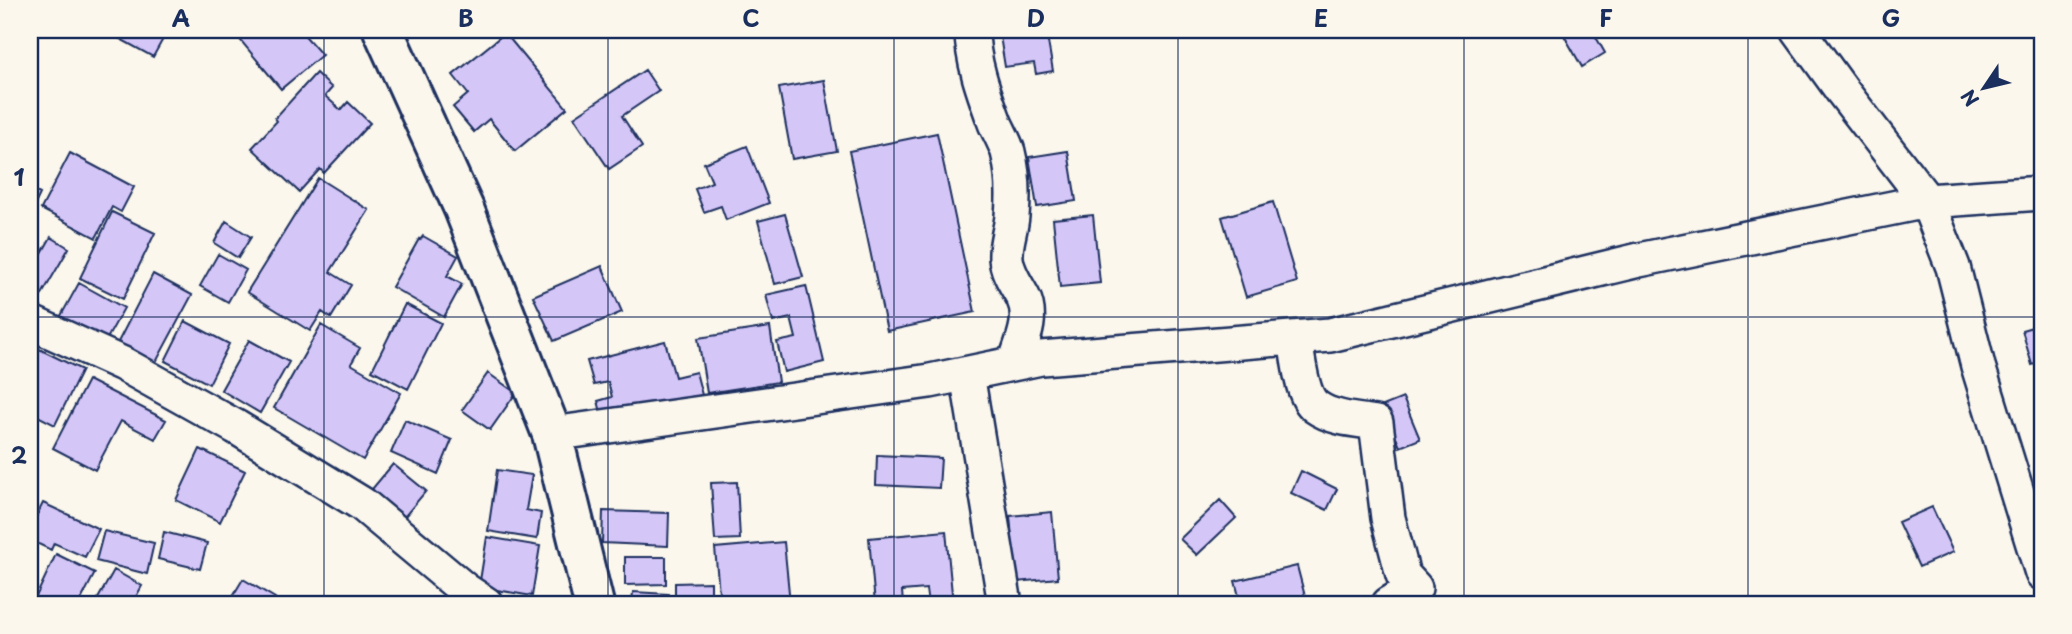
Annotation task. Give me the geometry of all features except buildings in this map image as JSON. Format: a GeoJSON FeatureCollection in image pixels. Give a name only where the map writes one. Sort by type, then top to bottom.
{"type":"FeatureCollection","features":[{"type":"Feature","properties":{"kind":"street"},"geometry":{"type":"LineString","coordinates":[[383,30],[464,209],[552,434],[594,604]]}},
{"type":"Feature","properties":{"kind":"street"},"geometry":{"type":"LineString","coordinates":[[972,30],[972,46],[978,72],[1008,151],[1013,186],[1006,259],[1024,300],[1028,324],[1015,363]]}},
{"type":"Feature","properties":{"kind":"street"},"geometry":{"type":"LineString","coordinates":[[1798,30],[1927,201],[1953,267],[1978,366],[2042,573]]}},
{"type":"Feature","properties":{"kind":"street"},"geometry":{"type":"LineString","coordinates":[[552,434],[916,383],[1041,358],[1329,335],[1639,260],[1927,201],[2042,193]]}},
{"type":"Feature","properties":{"kind":"street"},"geometry":{"type":"LineString","coordinates":[[30,322],[123,364],[236,427],[362,504],[465,590],[486,604]]}},
{"type":"Feature","properties":{"kind":"street"},"geometry":{"type":"LineString","coordinates":[[1295,338],[1303,384],[1314,406],[1335,415],[1376,423],[1388,519],[1403,575],[1415,588],[1389,604]]}},
{"type":"Feature","properties":{"kind":"street"},"geometry":{"type":"LineString","coordinates":[[967,374],[1005,604]]}}]}
